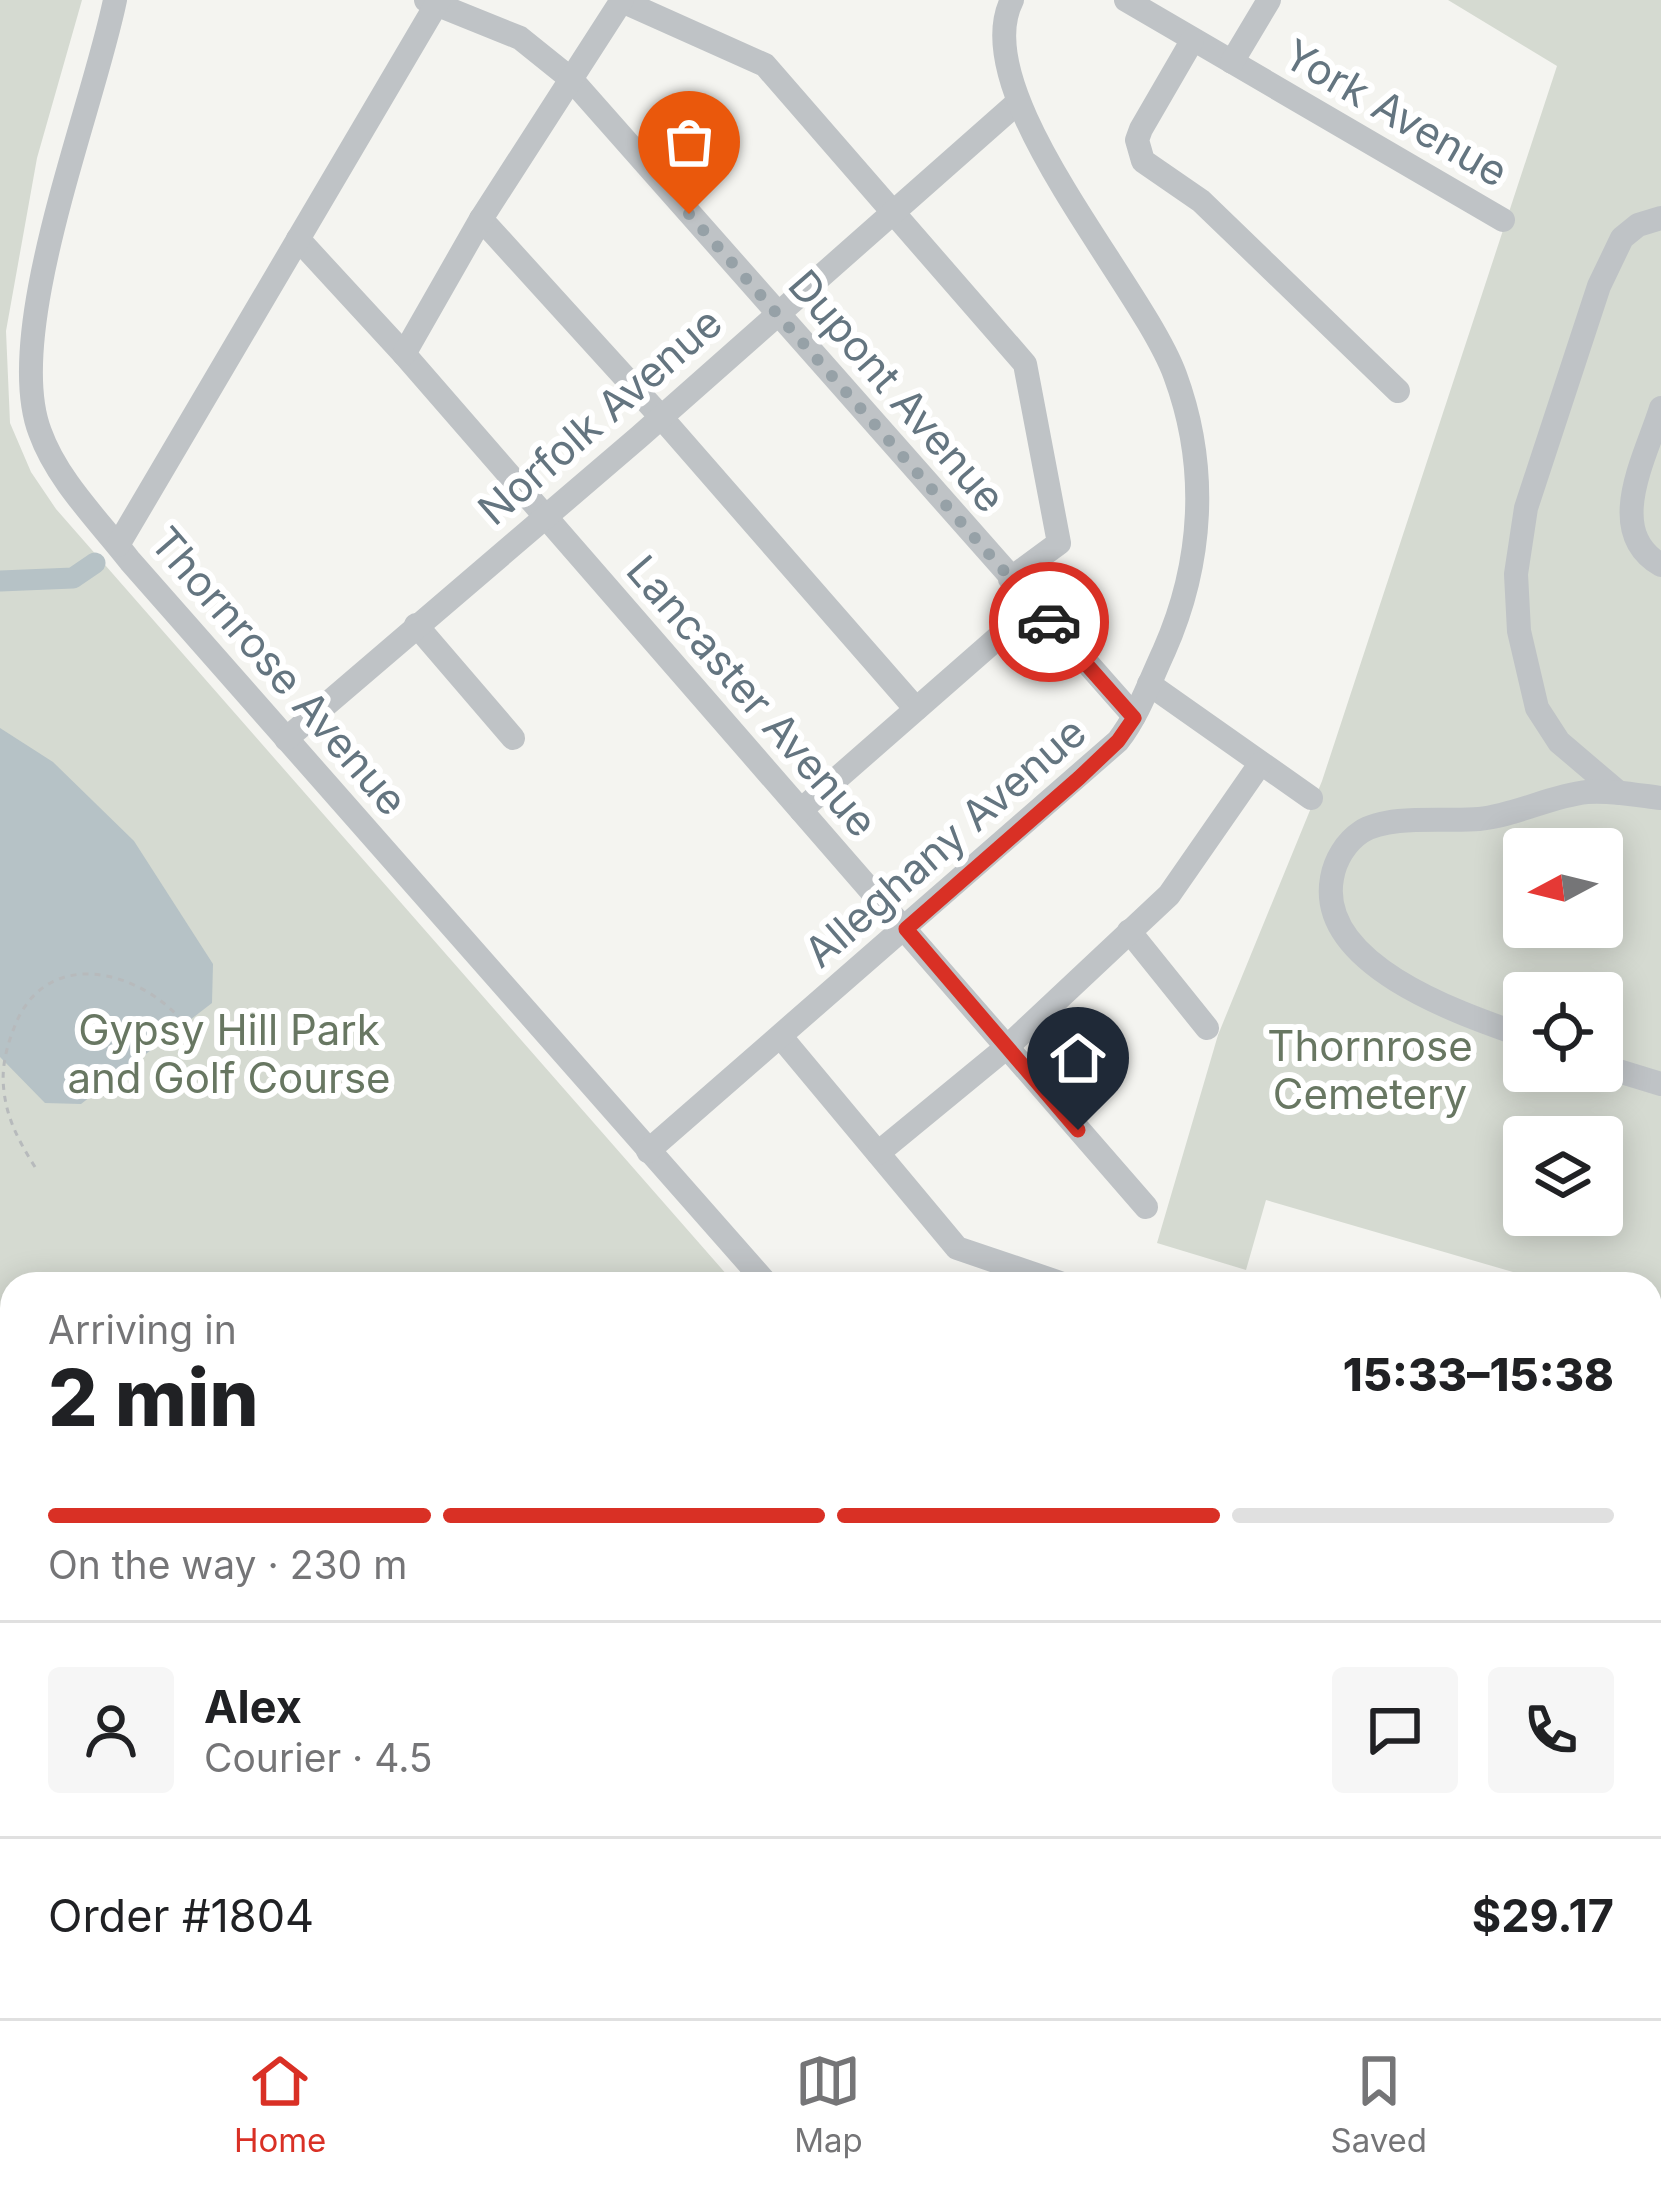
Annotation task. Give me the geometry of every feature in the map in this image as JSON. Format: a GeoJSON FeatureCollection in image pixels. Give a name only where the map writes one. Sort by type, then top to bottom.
{"type":"FeatureCollection","features":[{"type":"Feature","properties":{"kind":"street","name":"Thornrose Avenue"},"geometry":{"type":"LineString","coordinates":[[115,0],[36,309],[29,368],[33,411],[46,448],[118,545],[756,1272]]}},
{"type":"Feature","properties":{"kind":"street"},"geometry":{"type":"LineString","coordinates":[[404,354],[481,219],[622,0],[764,65],[1025,364],[1059,543],[1010,579]]}},
{"type":"Feature","properties":{"kind":"street","name":"York Avenue"},"geometry":{"type":"LineString","coordinates":[[1126,0],[1503,220]]}},
{"type":"Feature","properties":{"kind":"street"},"geometry":{"type":"LineString","coordinates":[[1232,62],[1269,0]]}},
{"type":"Feature","properties":{"kind":"street"},"geometry":{"type":"LineString","coordinates":[[118,545],[434,1]]}},
{"type":"Feature","properties":{"kind":"street","name":"Dupont Avenue"},"geometry":{"type":"LineString","coordinates":[[434,1],[520,38],[571,79],[1134,716]]}},
{"type":"Feature","properties":{"kind":"street","name":"Alleghany Avenue"},"geometry":{"type":"LineString","coordinates":[[648,1151],[1118,741],[1176,623],[1193,560],[1198,500],[1190,425],[1169,361],[1017,103],[1004,50],[1006,2]]}},
{"type":"Feature","properties":{"kind":"street"},"geometry":{"type":"LineString","coordinates":[[1192,41],[1141,129],[1138,140],[1143,161],[1201,200],[1398,392]]}},
{"type":"Feature","properties":{"kind":"street","name":"Norfolk Avenue"},"geometry":{"type":"LineString","coordinates":[[286,739],[1017,103]]}},
{"type":"Feature","properties":{"kind":"street"},"geometry":{"type":"LineString","coordinates":[[1619,793],[1559,742],[1537,708],[1519,632],[1516,574],[1526,508],[1599,286],[1627,232],[1661,218]]}},
{"type":"Feature","properties":{"kind":"street"},"geometry":{"type":"LineString","coordinates":[[481,219],[916,709]]}},
{"type":"Feature","properties":{"kind":"street","name":"Lancaster Avenue"},"geometry":{"type":"LineString","coordinates":[[298,239],[404,354],[1146,1207]]}},
{"type":"Feature","properties":{"kind":"street"},"geometry":{"type":"LineString","coordinates":[[1661,408],[1629,517],[1638,545],[1661,565]]}},
{"type":"Feature","properties":{"kind":"street"},"geometry":{"type":"LineString","coordinates":[[801,810],[1034,605]]}},
{"type":"Feature","properties":{"kind":"street"},"geometry":{"type":"LineString","coordinates":[[416,625],[513,738]]}},
{"type":"Feature","properties":{"kind":"street"},"geometry":{"type":"LineString","coordinates":[[1149,684],[1311,798]]}},
{"type":"Feature","properties":{"kind":"street"},"geometry":{"type":"LineString","coordinates":[[878,1153],[1006,1047],[1169,895],[1260,764]]}},
{"type":"Feature","properties":{"kind":"street"},"geometry":{"type":"LineString","coordinates":[[1503,1028],[1439,1005],[1359,951],[1344,934],[1331,886],[1335,868],[1352,839],[1372,826],[1488,818],[1578,794],[1661,798]]}},
{"type":"Feature","properties":{"kind":"street"},"geometry":{"type":"LineString","coordinates":[[1130,931],[1207,1028]]}},
{"type":"Feature","properties":{"kind":"street"},"geometry":{"type":"LineString","coordinates":[[782,1037],[957,1248],[1028,1272]]}},
{"type":"Feature","properties":{"kind":"street"},"geometry":{"type":"LineString","coordinates":[[1623,1072],[1661,1084]]}},
{"type":"Feature","properties":{"kind":"path"},"geometry":{"type":"LineString","coordinates":[[35,1167],[16,1138],[3,1089],[5,1060],[19,1015],[31,998],[55,979],[85,973],[129,982],[172,1008],[185,1024]]}},
{"type":"Feature","properties":{"kind":"green space","name":"Gypsy Hill Park and Golf Course"},"geometry":{"type":"Polygon","coordinates":[[[0,0],[82,0],[37,158],[6,331],[10,423],[31,472],[56,509],[724,1272],[0,1272],[0,0]]]}},
{"type":"Feature","properties":{"kind":"green space","name":"Thornrose Cemetery"},"geometry":{"type":"Polygon","coordinates":[[[1448,0],[1661,0],[1661,1272],[1513,1272],[1266,1200],[1246,1270],[1157,1243],[1218,1035],[1322,781],[1557,66],[1448,0]]]}},
{"type":"Feature","properties":{"kind":"shaded area"},"geometry":{"type":"Polygon","coordinates":[[[0,728],[53,762],[134,841],[213,964],[212,1003],[81,1104],[45,1103],[0,1057],[0,728]]]}},
{"type":"Feature","properties":{"kind":"waterway"},"geometry":{"type":"LineString","coordinates":[[0,581],[73,578],[95,563]]}},
{"type":"Feature","properties":{"kind":"way so far"},"geometry":{"type":"LineString","coordinates":[[689,214],[1049,622]]}},
{"type":"Feature","properties":{"kind":"route"},"geometry":{"type":"LineString","coordinates":[[1049,622],[1134,718],[1118,741],[1079,778],[906,929],[1078,1130]]}}]}
